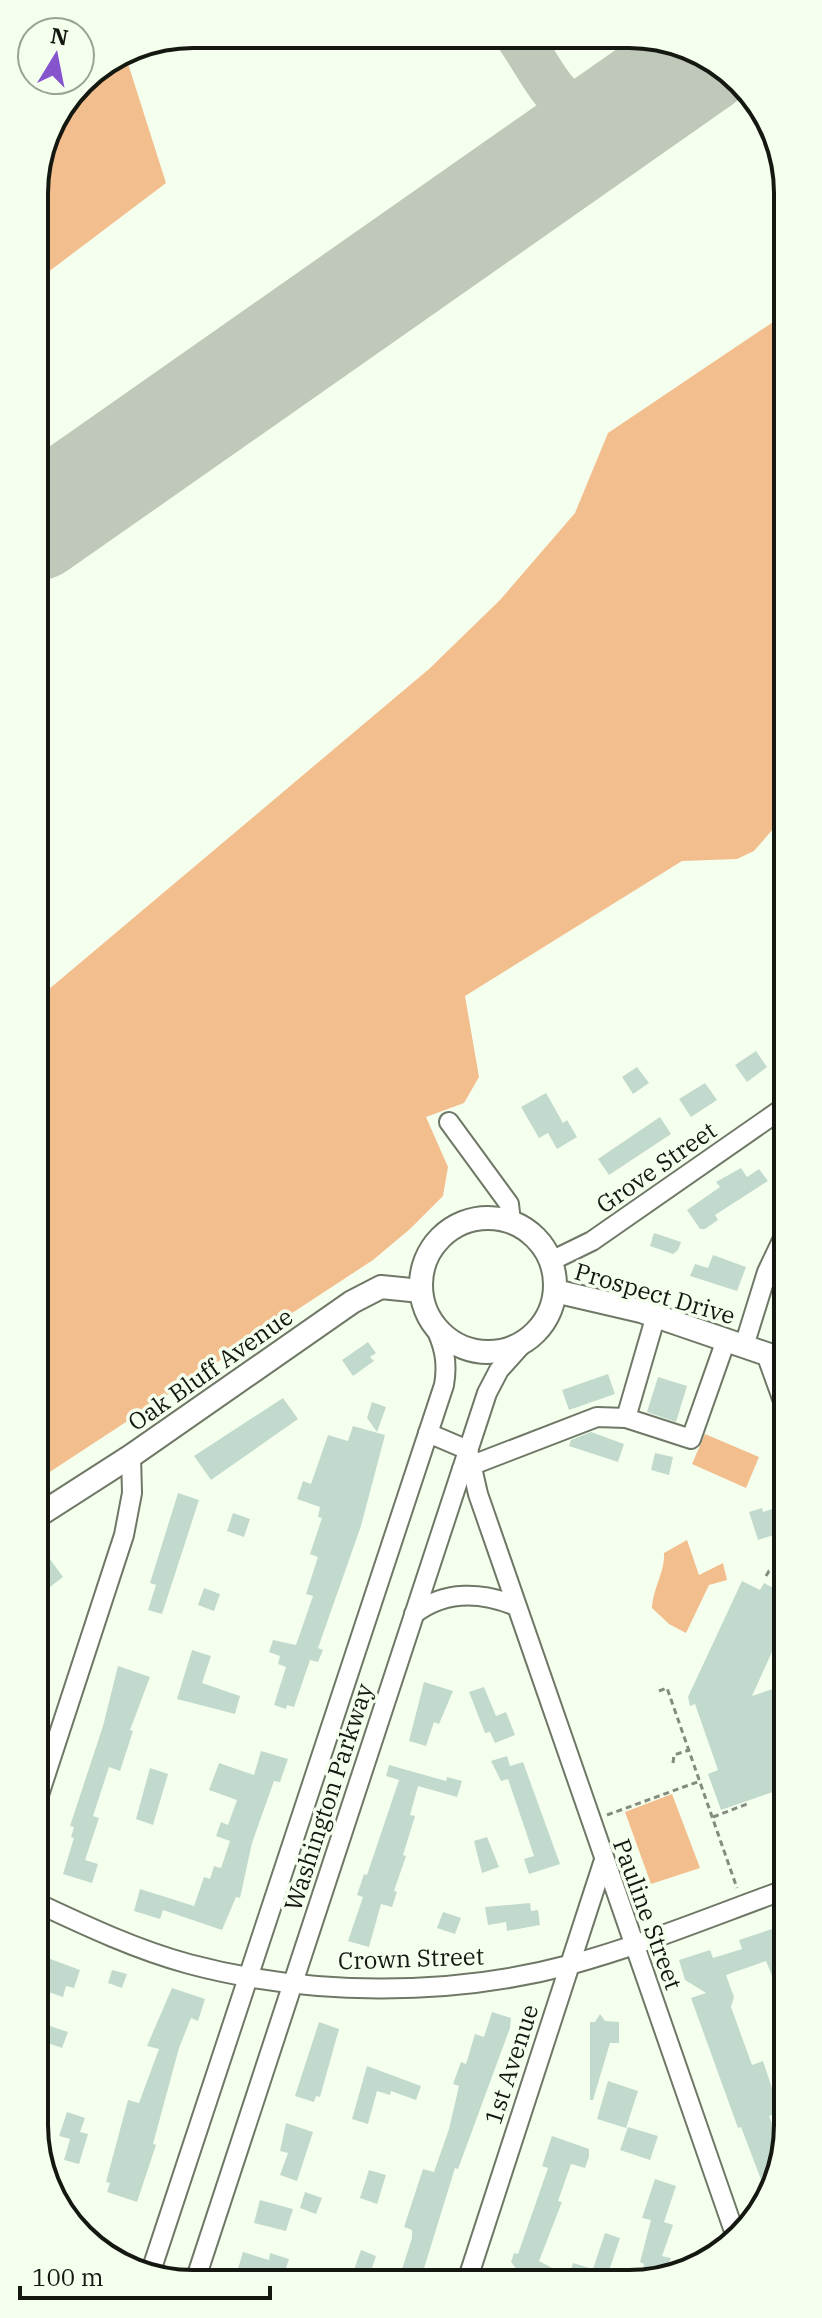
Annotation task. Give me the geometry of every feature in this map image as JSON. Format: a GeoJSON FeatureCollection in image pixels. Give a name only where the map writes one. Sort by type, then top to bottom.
{"type":"FeatureCollection","features":[{"type":"Feature","properties":{"kind":"main road"},"geometry":{"type":"LineString","coordinates":[[492,1218],[511,1222],[534,1238],[551,1261],[555,1291],[550,1309],[527,1339],[504,1350],[478,1351],[453,1342],[434,1325],[421,1291],[422,1272],[440,1238],[473,1220],[492,1218]]}},
{"type":"Feature","properties":{"kind":"main road","name":"Oak Bluff Avenue"},"geometry":{"type":"LineString","coordinates":[[48,1509],[131,1456],[352,1302],[381,1287],[421,1291]]}},
{"type":"Feature","properties":{"kind":"main road","name":"Prospect Drive"},"geometry":{"type":"LineString","coordinates":[[555,1291],[656,1315],[774,1356]]}},
{"type":"Feature","properties":{"kind":"street","name":"Grove Street"},"geometry":{"type":"LineString","coordinates":[[551,1261],[592,1241],[774,1114]]}},
{"type":"Feature","properties":{"kind":"street"},"geometry":{"type":"LineString","coordinates":[[449,1122],[509,1204],[511,1222]]}},
{"type":"Feature","properties":{"kind":"street"},"geometry":{"type":"LineString","coordinates":[[428,1433],[467,1462],[597,1417],[626,1418],[691,1439],[774,1257]]}},
{"type":"Feature","properties":{"kind":"street"},"geometry":{"type":"LineString","coordinates":[[626,1418],[656,1315]]}},
{"type":"Feature","properties":{"kind":"street","name":"Washington Parkway"},"geometry":{"type":"LineString","coordinates":[[153,2264],[428,1433],[447,1368],[443,1344],[434,1325]]}},
{"type":"Feature","properties":{"kind":"street","name":"Washington Parkway"},"geometry":{"type":"LineString","coordinates":[[199,2270],[467,1462],[487,1393],[499,1370],[527,1339]]}},
{"type":"Feature","properties":{"kind":"street"},"geometry":{"type":"LineString","coordinates":[[48,1767],[124,1535],[132,1493],[131,1456]]}},
{"type":"Feature","properties":{"kind":"street","name":"Pauline Street"},"geometry":{"type":"LineString","coordinates":[[467,1462],[603,1863],[635,1944],[729,2230]]}},
{"type":"Feature","properties":{"kind":"street"},"geometry":{"type":"LineString","coordinates":[[414,1614],[427,1603],[458,1595],[498,1599],[516,1606]]}},
{"type":"Feature","properties":{"kind":"street","name":"1st Avenue"},"geometry":{"type":"LineString","coordinates":[[471,2270],[603,1863]]}},
{"type":"Feature","properties":{"kind":"street","name":"Crown Street"},"geometry":{"type":"LineString","coordinates":[[48,1908],[150,1951],[249,1976],[367,1988],[511,1977],[568,1965],[774,1894]]}},
{"type":"Feature","properties":{"kind":"path"},"geometry":{"type":"LineString","coordinates":[[766,1576],[774,1569]]}},
{"type":"Feature","properties":{"kind":"path"},"geometry":{"type":"LineString","coordinates":[[659,1691],[667,1688],[743,1905]]}},
{"type":"Feature","properties":{"kind":"path"},"geometry":{"type":"LineString","coordinates":[[673,1763],[674,1755],[689,1750]]}},
{"type":"Feature","properties":{"kind":"path"},"geometry":{"type":"LineString","coordinates":[[589,1821],[700,1781]]}},
{"type":"Feature","properties":{"kind":"path"},"geometry":{"type":"LineString","coordinates":[[713,1817],[747,1804]]}},
{"type":"Feature","properties":{"kind":"shaded area"},"geometry":{"type":"Polygon","coordinates":[[[128,64],[166,183],[48,272],[48,184],[56,147],[63,129],[84,97],[96,96],[96,85],[128,64]]]}},
{"type":"Feature","properties":{"kind":"shaded area"},"geometry":{"type":"Polygon","coordinates":[[[774,321],[774,828],[754,851],[737,859],[682,861],[465,996],[479,1077],[464,1103],[426,1117],[448,1167],[443,1196],[373,1260],[48,1473],[48,990],[429,669],[500,600],[575,513],[608,433],[774,321]]]}},
{"type":"Feature","properties":{"kind":"shaded area"},"geometry":{"type":"Polygon","coordinates":[[[705,1434],[759,1457],[746,1488],[692,1464],[705,1434]]]}},
{"type":"Feature","properties":{"kind":"shaded area"},"geometry":{"type":"Polygon","coordinates":[[[687,1540],[699,1575],[723,1563],[727,1580],[709,1585],[686,1633],[669,1624],[652,1608],[664,1553],[687,1540]]]}},
{"type":"Feature","properties":{"kind":"shaded area"},"geometry":{"type":"Polygon","coordinates":[[[672,1794],[700,1868],[651,1884],[625,1812],[672,1794]]]}},
{"type":"Feature","properties":{"kind":"building"},"geometry":{"type":"Polygon","coordinates":[[[756,1051],[767,1067],[747,1082],[735,1065],[756,1051]]]}},
{"type":"Feature","properties":{"kind":"building"},"geometry":{"type":"Polygon","coordinates":[[[637,1067],[649,1083],[633,1094],[622,1077],[637,1067]]]}},
{"type":"Feature","properties":{"kind":"building"},"geometry":{"type":"Polygon","coordinates":[[[705,1083],[717,1100],[691,1117],[679,1099],[705,1083]]]}},
{"type":"Feature","properties":{"kind":"building"},"geometry":{"type":"Polygon","coordinates":[[[546,1093],[563,1123],[567,1120],[577,1137],[557,1149],[548,1133],[539,1138],[521,1107],[546,1093]]]}},
{"type":"Feature","properties":{"kind":"building"},"geometry":{"type":"Polygon","coordinates":[[[660,1117],[671,1134],[609,1175],[598,1159],[660,1117]]]}},
{"type":"Feature","properties":{"kind":"building"},"geometry":{"type":"Polygon","coordinates":[[[741,1168],[747,1177],[759,1169],[768,1181],[715,1215],[718,1220],[700,1229],[687,1210],[720,1187],[716,1182],[741,1168]]]}},
{"type":"Feature","properties":{"kind":"building"},"geometry":{"type":"Polygon","coordinates":[[[654,1233],[681,1242],[678,1250],[673,1254],[650,1246],[654,1233]]]}},
{"type":"Feature","properties":{"kind":"building"},"geometry":{"type":"Polygon","coordinates":[[[713,1255],[746,1267],[737,1291],[690,1276],[695,1264],[708,1268],[713,1255]]]}},
{"type":"Feature","properties":{"kind":"building"},"geometry":{"type":"Polygon","coordinates":[[[368,1342],[376,1353],[370,1357],[374,1361],[353,1376],[342,1360],[368,1342]]]}},
{"type":"Feature","properties":{"kind":"building"},"geometry":{"type":"Polygon","coordinates":[[[608,1374],[615,1394],[569,1410],[562,1390],[608,1374]]]}},
{"type":"Feature","properties":{"kind":"building"},"geometry":{"type":"Polygon","coordinates":[[[658,1377],[687,1386],[676,1422],[647,1412],[658,1377]]]}},
{"type":"Feature","properties":{"kind":"building"},"geometry":{"type":"Polygon","coordinates":[[[283,1398],[298,1419],[211,1480],[194,1456],[283,1398]]]}},
{"type":"Feature","properties":{"kind":"building"},"geometry":{"type":"Polygon","coordinates":[[[372,1402],[386,1407],[377,1432],[367,1418],[372,1402]]]}},
{"type":"Feature","properties":{"kind":"building"},"geometry":{"type":"Polygon","coordinates":[[[353,1426],[385,1435],[361,1526],[318,1648],[323,1650],[318,1662],[310,1660],[294,1707],[287,1705],[286,1709],[274,1705],[286,1667],[278,1664],[280,1656],[269,1652],[273,1640],[296,1645],[313,1596],[306,1594],[318,1557],[310,1554],[322,1518],[318,1517],[320,1507],[297,1499],[303,1481],[311,1484],[328,1435],[348,1441],[353,1426]]]}},
{"type":"Feature","properties":{"kind":"building"},"geometry":{"type":"Polygon","coordinates":[[[591,1432],[624,1444],[618,1462],[569,1446],[571,1440],[591,1432]]]}},
{"type":"Feature","properties":{"kind":"building"},"geometry":{"type":"Polygon","coordinates":[[[655,1453],[673,1457],[669,1475],[651,1470],[655,1453]]]}},
{"type":"Feature","properties":{"kind":"building"},"geometry":{"type":"Polygon","coordinates":[[[178,1493],[199,1500],[162,1614],[148,1610],[156,1585],[150,1583],[178,1493]]]}},
{"type":"Feature","properties":{"kind":"building"},"geometry":{"type":"Polygon","coordinates":[[[774,1508],[774,1535],[758,1540],[749,1512],[774,1508]]]}},
{"type":"Feature","properties":{"kind":"building"},"geometry":{"type":"Polygon","coordinates":[[[233,1513],[250,1519],[244,1537],[227,1531],[233,1513]]]}},
{"type":"Feature","properties":{"kind":"building"},"geometry":{"type":"Polygon","coordinates":[[[48,1556],[63,1577],[48,1588],[48,1556]]]}},
{"type":"Feature","properties":{"kind":"building"},"geometry":{"type":"Polygon","coordinates":[[[742,1581],[760,1590],[764,1583],[774,1588],[774,1648],[752,1696],[774,1688],[774,1792],[721,1810],[708,1774],[718,1770],[695,1704],[690,1706],[688,1697],[742,1581]]]}},
{"type":"Feature","properties":{"kind":"building"},"geometry":{"type":"Polygon","coordinates":[[[204,1588],[220,1594],[214,1611],[198,1605],[204,1588]]]}},
{"type":"Feature","properties":{"kind":"building"},"geometry":{"type":"Polygon","coordinates":[[[192,1650],[211,1656],[202,1683],[240,1696],[235,1714],[177,1699],[192,1650]]]}},
{"type":"Feature","properties":{"kind":"building"},"geometry":{"type":"Polygon","coordinates":[[[118,1666],[150,1677],[130,1730],[133,1731],[120,1771],[109,1767],[93,1816],[99,1818],[85,1860],[98,1864],[92,1883],[63,1874],[74,1838],[71,1837],[74,1827],[70,1826],[103,1726],[118,1666]]]}},
{"type":"Feature","properties":{"kind":"building"},"geometry":{"type":"Polygon","coordinates":[[[424,1682],[453,1691],[439,1724],[434,1722],[426,1746],[409,1741],[424,1682]]]}},
{"type":"Feature","properties":{"kind":"building"},"geometry":{"type":"Polygon","coordinates":[[[484,1687],[496,1716],[506,1712],[515,1735],[495,1743],[490,1732],[485,1733],[469,1692],[484,1687]]]}},
{"type":"Feature","properties":{"kind":"building"},"geometry":{"type":"Polygon","coordinates":[[[261,1751],[288,1759],[280,1782],[274,1781],[252,1843],[240,1898],[236,1897],[222,1930],[163,1910],[160,1919],[134,1911],[140,1889],[194,1906],[204,1877],[210,1879],[214,1866],[221,1868],[230,1841],[216,1836],[221,1822],[228,1825],[237,1800],[209,1790],[219,1763],[254,1775],[261,1751]]]}},
{"type":"Feature","properties":{"kind":"building"},"geometry":{"type":"Polygon","coordinates":[[[507,1756],[510,1766],[523,1762],[560,1864],[529,1874],[524,1859],[534,1856],[526,1832],[508,1779],[501,1781],[491,1761],[507,1756]]]}},
{"type":"Feature","properties":{"kind":"building"},"geometry":{"type":"Polygon","coordinates":[[[389,1765],[446,1781],[447,1777],[462,1781],[457,1797],[418,1786],[410,1815],[415,1816],[403,1855],[406,1856],[394,1891],[397,1892],[392,1907],[381,1904],[369,1947],[348,1941],[363,1897],[357,1895],[364,1874],[367,1875],[399,1780],[386,1776],[389,1765]]]}},
{"type":"Feature","properties":{"kind":"building"},"geometry":{"type":"Polygon","coordinates":[[[150,1768],[168,1774],[153,1825],[136,1819],[150,1768]]]}},
{"type":"Feature","properties":{"kind":"building"},"geometry":{"type":"Polygon","coordinates":[[[487,1837],[499,1867],[482,1873],[474,1841],[487,1837]]]}},
{"type":"Feature","properties":{"kind":"building"},"geometry":{"type":"Polygon","coordinates":[[[530,1903],[531,1911],[538,1910],[540,1925],[507,1931],[506,1922],[488,1925],[485,1907],[530,1903]]]}},
{"type":"Feature","properties":{"kind":"building"},"geometry":{"type":"Polygon","coordinates":[[[443,1912],[461,1918],[455,1934],[437,1928],[443,1912]]]}},
{"type":"Feature","properties":{"kind":"building"},"geometry":{"type":"Polygon","coordinates":[[[774,1928],[774,1981],[766,1961],[726,1975],[734,1997],[731,2007],[752,2065],[763,2061],[774,2094],[774,2114],[769,2116],[774,2134],[762,2182],[741,2127],[738,2128],[691,1998],[706,1993],[685,1980],[679,1960],[710,1950],[713,1958],[742,1949],[739,1940],[774,1928]]]}},
{"type":"Feature","properties":{"kind":"building"},"geometry":{"type":"Polygon","coordinates":[[[48,1958],[80,1970],[74,1988],[66,1986],[63,1997],[48,1992],[48,1958]]]}},
{"type":"Feature","properties":{"kind":"building"},"geometry":{"type":"Polygon","coordinates":[[[112,1970],[127,1974],[122,1988],[108,1983],[112,1970]]]}},
{"type":"Feature","properties":{"kind":"building"},"geometry":{"type":"Polygon","coordinates":[[[172,1988],[205,1999],[198,2021],[191,2018],[179,2048],[153,2144],[156,2145],[137,2202],[107,2192],[110,2183],[106,2182],[128,2100],[139,2103],[159,2049],[147,2046],[172,1988]]]}},
{"type":"Feature","properties":{"kind":"building"},"geometry":{"type":"Polygon","coordinates":[[[492,2012],[511,2018],[458,2169],[455,2168],[424,2270],[402,2269],[412,2238],[412,2230],[404,2227],[423,2169],[434,2172],[449,2129],[459,2086],[453,2084],[461,2062],[466,2064],[475,2034],[484,2037],[492,2012]]]}},
{"type":"Feature","properties":{"kind":"building"},"geometry":{"type":"Polygon","coordinates":[[[600,2014],[605,2021],[619,2022],[619,2043],[610,2043],[593,2100],[590,2100],[590,2022],[595,2022],[600,2014]]]}},
{"type":"Feature","properties":{"kind":"building"},"geometry":{"type":"Polygon","coordinates":[[[319,2022],[339,2029],[320,2097],[316,2096],[314,2102],[295,2096],[319,2022]]]}},
{"type":"Feature","properties":{"kind":"building"},"geometry":{"type":"Polygon","coordinates":[[[50,2026],[68,2032],[62,2048],[48,2043],[50,2026]]]}},
{"type":"Feature","properties":{"kind":"building"},"geometry":{"type":"Polygon","coordinates":[[[367,2066],[421,2086],[416,2100],[391,2091],[390,2095],[377,2091],[368,2124],[352,2119],[367,2066]]]}},
{"type":"Feature","properties":{"kind":"building"},"geometry":{"type":"Polygon","coordinates":[[[608,2081],[638,2091],[626,2128],[597,2119],[608,2081]]]}},
{"type":"Feature","properties":{"kind":"building"},"geometry":{"type":"Polygon","coordinates":[[[67,2112],[85,2118],[80,2132],[88,2134],[79,2164],[64,2160],[70,2139],[59,2136],[67,2112]]]}},
{"type":"Feature","properties":{"kind":"building"},"geometry":{"type":"Polygon","coordinates":[[[286,2123],[313,2132],[297,2181],[280,2175],[288,2153],[280,2151],[286,2123]]]}},
{"type":"Feature","properties":{"kind":"building"},"geometry":{"type":"Polygon","coordinates":[[[628,2127],[658,2136],[650,2160],[620,2150],[628,2127]]]}},
{"type":"Feature","properties":{"kind":"building"},"geometry":{"type":"Polygon","coordinates":[[[552,2136],[589,2149],[585,2168],[571,2164],[558,2201],[562,2202],[539,2261],[556,2270],[517,2270],[511,2262],[514,2253],[518,2254],[548,2168],[542,2166],[552,2136]]]}},
{"type":"Feature","properties":{"kind":"building"},"geometry":{"type":"Polygon","coordinates":[[[369,2170],[386,2175],[377,2204],[360,2198],[369,2170]]]}},
{"type":"Feature","properties":{"kind":"building"},"geometry":{"type":"Polygon","coordinates":[[[655,2179],[676,2186],[664,2222],[673,2225],[662,2256],[671,2258],[669,2264],[643,2269],[644,2264],[640,2262],[651,2220],[642,2218],[655,2179]]]}},
{"type":"Feature","properties":{"kind":"building"},"geometry":{"type":"Polygon","coordinates":[[[305,2192],[322,2198],[316,2214],[300,2208],[305,2192]]]}},
{"type":"Feature","properties":{"kind":"building"},"geometry":{"type":"Polygon","coordinates":[[[260,2200],[293,2209],[286,2231],[254,2223],[260,2200]]]}},
{"type":"Feature","properties":{"kind":"building"},"geometry":{"type":"Polygon","coordinates":[[[605,2233],[620,2238],[609,2270],[571,2270],[573,2263],[593,2269],[605,2233]]]}},
{"type":"Feature","properties":{"kind":"building"},"geometry":{"type":"Polygon","coordinates":[[[361,2250],[376,2256],[372,2270],[354,2270],[361,2250]]]}},
{"type":"Feature","properties":{"kind":"building"},"geometry":{"type":"Polygon","coordinates":[[[243,2252],[269,2260],[270,2253],[289,2259],[286,2270],[238,2270],[243,2252]]]}},
{"type":"Feature","properties":{"kind":"taxiway"},"geometry":{"type":"LineString","coordinates":[[526,48],[549,84],[571,106],[602,114],[624,112]]}},
{"type":"Feature","properties":{"kind":"taxiway"},"geometry":{"type":"LineString","coordinates":[[554,161],[568,123],[561,99]]}},
{"type":"Feature","properties":{"kind":"runway"},"geometry":{"type":"LineString","coordinates":[[48,516],[694,63]]}}]}
